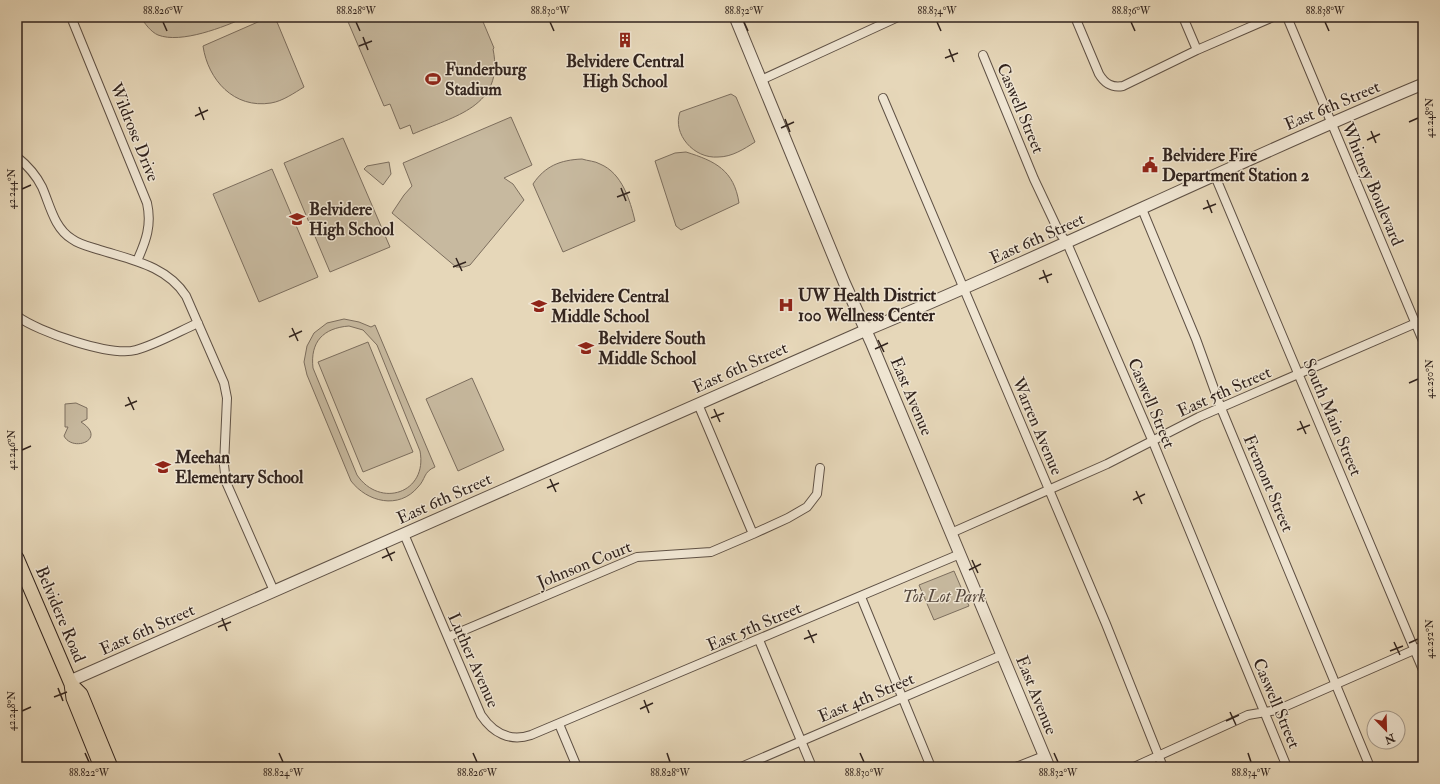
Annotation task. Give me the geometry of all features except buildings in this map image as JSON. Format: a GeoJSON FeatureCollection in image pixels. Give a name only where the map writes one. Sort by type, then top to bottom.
{"type":"FeatureCollection","features":[{"type":"Feature","properties":{"kind":"main road","name":"Belvidere Road"},"geometry":{"type":"LineString","coordinates":[[17,558],[71,683],[73,698],[101,767]]}},
{"type":"Feature","properties":{"kind":"main road","name":"Belvidere Road"},"geometry":{"type":"LineString","coordinates":[[71,683],[81,694],[111,767]]}},
{"type":"Feature","properties":{"kind":"street","name":"Wildrose Drive"},"geometry":{"type":"LineString","coordinates":[[71,17],[147,203],[150,222],[149,231],[137,261]]}},
{"type":"Feature","properties":{"kind":"street","name":"East Avenue"},"geometry":{"type":"LineString","coordinates":[[735,17],[864,330],[871,342],[1049,767]]}},
{"type":"Feature","properties":{"kind":"street"},"geometry":{"type":"LineString","coordinates":[[761,80],[898,17]]}},
{"type":"Feature","properties":{"kind":"street"},"geometry":{"type":"LineString","coordinates":[[1075,17],[1103,81],[1111,85],[1123,86],[1197,50],[1273,17]]}},
{"type":"Feature","properties":{"kind":"street"},"geometry":{"type":"LineString","coordinates":[[1183,17],[1197,50]]}},
{"type":"Feature","properties":{"kind":"street","name":"Whitney Boulevard"},"geometry":{"type":"LineString","coordinates":[[1287,17],[1331,122],[1419,322],[1423,341]]}},
{"type":"Feature","properties":{"kind":"street","name":"Caswell Street"},"geometry":{"type":"LineString","coordinates":[[983,55],[1037,185],[1059,232],[1067,243],[1153,442],[1288,767]]}},
{"type":"Feature","properties":{"kind":"street","name":"East 6th Street"},"geometry":{"type":"LineString","coordinates":[[71,683],[274,591],[864,330],[1067,243],[1331,122],[1423,84]]}},
{"type":"Feature","properties":{"kind":"street","name":"Warren Avenue"},"geometry":{"type":"LineString","coordinates":[[883,98],[965,288],[1048,490],[1106,624],[1163,767]]}},
{"type":"Feature","properties":{"kind":"street"},"geometry":{"type":"LineString","coordinates":[[17,157],[28,166],[37,179],[56,221],[68,236],[80,243],[137,261],[163,272],[173,280],[186,296],[224,383],[228,398],[224,465],[226,482],[274,591]]}},
{"type":"Feature","properties":{"kind":"street","name":"South Main Street"},"geometry":{"type":"LineString","coordinates":[[1215,176],[1423,670]]}},
{"type":"Feature","properties":{"kind":"street","name":"Fremont Street"},"geometry":{"type":"LineString","coordinates":[[1142,209],[1196,339],[1221,408],[1370,767]]}},
{"type":"Feature","properties":{"kind":"street"},"geometry":{"type":"LineString","coordinates":[[17,316],[39,329],[96,347],[118,352],[136,350],[198,323]]}},
{"type":"Feature","properties":{"kind":"street","name":"East 5th Street"},"geometry":{"type":"LineString","coordinates":[[951,533],[1153,442],[1221,408],[1419,322]]}},
{"type":"Feature","properties":{"kind":"street"},"geometry":{"type":"LineString","coordinates":[[698,404],[753,534]]}},
{"type":"Feature","properties":{"kind":"street","name":"Johnson Court"},"geometry":{"type":"LineString","coordinates":[[448,637],[637,557],[711,552],[753,534],[788,518],[807,507],[817,494],[820,468]]}},
{"type":"Feature","properties":{"kind":"street","name":"Luther Avenue"},"geometry":{"type":"LineString","coordinates":[[404,534],[481,715],[494,730],[506,736],[525,737],[560,724]]}},
{"type":"Feature","properties":{"kind":"street","name":"East 5th Street"},"geometry":{"type":"LineString","coordinates":[[560,724],[960,554]]}},
{"type":"Feature","properties":{"kind":"street"},"geometry":{"type":"LineString","coordinates":[[861,597],[931,767]]}},
{"type":"Feature","properties":{"kind":"street"},"geometry":{"type":"LineString","coordinates":[[759,640],[812,767]]}},
{"type":"Feature","properties":{"kind":"street"},"geometry":{"type":"LineString","coordinates":[[1134,767],[1248,715],[1277,710],[1423,646]]}},
{"type":"Feature","properties":{"kind":"street","name":"East 4th Street"},"geometry":{"type":"LineString","coordinates":[[741,767],[1002,655]]}},
{"type":"Feature","properties":{"kind":"street"},"geometry":{"type":"LineString","coordinates":[[560,724],[577,767]]}},
{"type":"Feature","properties":{"kind":"street"},"geometry":{"type":"LineString","coordinates":[[1016,767],[1044,756]]}},
{"type":"Feature","properties":{"kind":"green space"},"geometry":{"type":"Polygon","coordinates":[[[141,17],[246,17],[202,33],[190,36],[167,37],[155,34],[141,17]]]}},
{"type":"Feature","properties":{"kind":"green space","name":"Funderburg Stadium"},"geometry":{"type":"Polygon","coordinates":[[[346,17],[481,17],[494,48],[495,69],[491,84],[484,97],[473,106],[459,114],[413,134],[410,125],[400,129],[390,104],[384,106],[346,17]]]}},
{"type":"Feature","properties":{"kind":"green space"},"geometry":{"type":"Polygon","coordinates":[[[267,18],[277,22],[304,87],[280,100],[271,103],[258,104],[235,97],[225,90],[217,81],[211,70],[203,46],[267,18]]]}},
{"type":"Feature","properties":{"kind":"green space"},"geometry":{"type":"Polygon","coordinates":[[[731,94],[736,97],[755,142],[728,156],[709,157],[701,154],[687,144],[682,136],[679,129],[678,120],[680,112],[731,94]]]}},
{"type":"Feature","properties":{"kind":"green space"},"geometry":{"type":"Polygon","coordinates":[[[511,117],[532,165],[504,178],[513,184],[524,200],[470,265],[456,267],[392,213],[412,186],[403,163],[511,117]]]}},
{"type":"Feature","properties":{"kind":"green space"},"geometry":{"type":"Polygon","coordinates":[[[343,138],[390,247],[330,272],[284,163],[343,138]]]}},
{"type":"Feature","properties":{"kind":"green space"},"geometry":{"type":"Polygon","coordinates":[[[686,152],[706,159],[722,168],[733,182],[739,203],[681,230],[676,226],[655,161],[675,153],[686,152]]]}},
{"type":"Feature","properties":{"kind":"green space"},"geometry":{"type":"Polygon","coordinates":[[[582,159],[598,163],[608,168],[614,174],[628,196],[635,221],[563,252],[533,184],[548,168],[567,161],[582,159]]]}},
{"type":"Feature","properties":{"kind":"green space"},"geometry":{"type":"Polygon","coordinates":[[[389,162],[391,174],[383,185],[364,169],[367,166],[389,162]]]}},
{"type":"Feature","properties":{"kind":"green space"},"geometry":{"type":"Polygon","coordinates":[[[272,169],[318,277],[259,302],[213,194],[272,169]]]}},
{"type":"Feature","properties":{"kind":"green space"},"geometry":{"type":"Polygon","coordinates":[[[344,319],[359,322],[371,327],[375,325],[435,467],[426,473],[418,487],[402,499],[393,501],[374,498],[366,494],[351,481],[307,375],[304,362],[307,346],[314,333],[327,323],[344,319]],[[349,326],[340,327],[325,333],[316,344],[313,368],[357,475],[367,485],[378,492],[400,492],[410,486],[417,477],[421,465],[420,451],[377,345],[363,330],[349,326]]]}},
{"type":"Feature","properties":{"kind":"green space"},"geometry":{"type":"Polygon","coordinates":[[[368,342],[413,452],[363,472],[318,362],[368,342]]]}},
{"type":"Feature","properties":{"kind":"green space"},"geometry":{"type":"Polygon","coordinates":[[[472,378],[504,450],[458,471],[426,399],[472,378]]]}},
{"type":"Feature","properties":{"kind":"green space"},"geometry":{"type":"Polygon","coordinates":[[[76,403],[87,408],[87,419],[81,422],[88,428],[91,434],[90,438],[86,442],[80,444],[68,441],[64,436],[68,427],[65,427],[65,404],[76,403]]]}},
{"type":"Feature","properties":{"kind":"green space","name":"Tot Lot Park"},"geometry":{"type":"Polygon","coordinates":[[[954,571],[969,606],[934,620],[919,585],[954,571]]]}},
{"type":"Feature","properties":{"kind":"place","name":"Belvidere Central High School"},"geometry":{"type":"Point","coordinates":[625,40]}},
{"type":"Feature","properties":{"kind":"place","name":"Funderburg Stadium"},"geometry":{"type":"Point","coordinates":[433,79]}},
{"type":"Feature","properties":{"kind":"place","name":"Belvidere Fire Department Station 2"},"geometry":{"type":"Point","coordinates":[1150,165]}},
{"type":"Feature","properties":{"kind":"place","name":"Belvidere High School"},"geometry":{"type":"Point","coordinates":[297,219]}},
{"type":"Feature","properties":{"kind":"place","name":"UW Health District 100 Wellness Center"},"geometry":{"type":"Point","coordinates":[786,305]}},
{"type":"Feature","properties":{"kind":"place","name":"Belvidere Central Middle School"},"geometry":{"type":"Point","coordinates":[539,306]}},
{"type":"Feature","properties":{"kind":"place","name":"Belvidere South Middle School"},"geometry":{"type":"Point","coordinates":[586,348]}},
{"type":"Feature","properties":{"kind":"place","name":"Meehan Elementary School"},"geometry":{"type":"Point","coordinates":[163,467]}}]}
